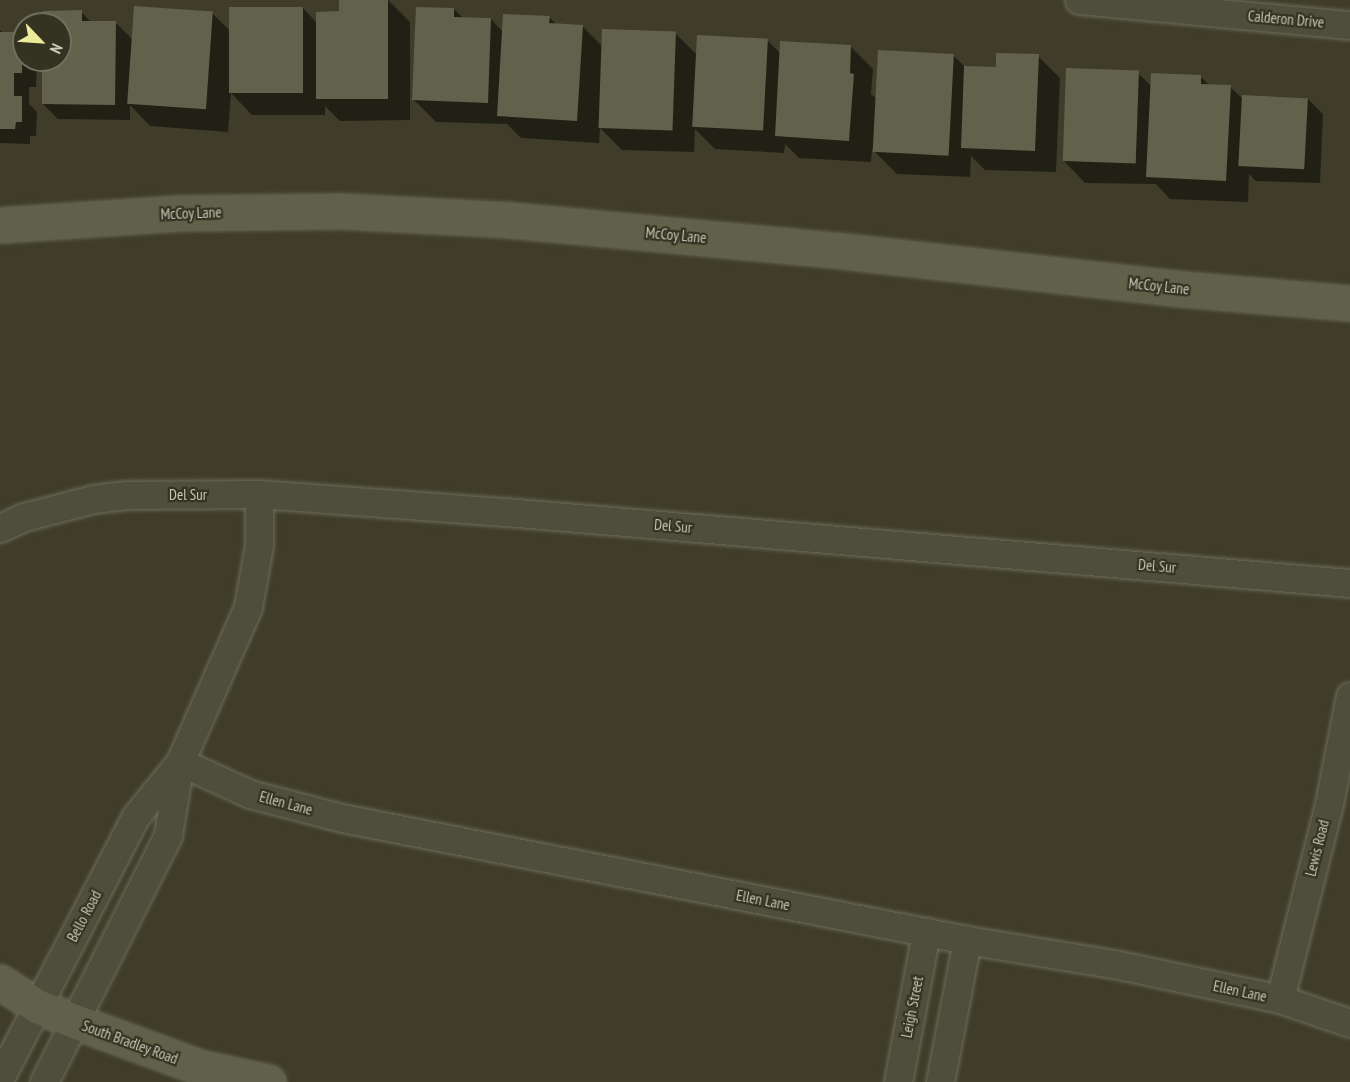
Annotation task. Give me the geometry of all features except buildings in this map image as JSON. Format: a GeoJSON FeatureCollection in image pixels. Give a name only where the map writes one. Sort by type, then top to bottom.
{"type":"FeatureCollection","features":[{"type":"Feature","properties":{"kind":"street","name":"Calderon Drive"},"geometry":{"type":"LineString","coordinates":[[1079,0],[1350,26]]}},
{"type":"Feature","properties":{"kind":"street","name":"McCoy Lane"},"geometry":{"type":"LineString","coordinates":[[0,225],[180,213],[341,212],[510,220],[843,251],[1182,289],[1350,303]]}},
{"type":"Feature","properties":{"kind":"street","name":"Del Sur"},"geometry":{"type":"LineString","coordinates":[[0,528],[24,517],[93,499],[128,495],[259,494],[506,512],[1350,583]]}},
{"type":"Feature","properties":{"kind":"street","name":"Bello Road"},"geometry":{"type":"LineString","coordinates":[[44,1082],[168,835],[180,762],[248,607],[259,544],[259,494]]}},
{"type":"Feature","properties":{"kind":"street","name":"Lewis Road"},"geometry":{"type":"LineString","coordinates":[[1280,999],[1329,804],[1350,696]]}},
{"type":"Feature","properties":{"kind":"street","name":"Bello Road"},"geometry":{"type":"LineString","coordinates":[[0,1078],[136,816],[180,762]]}},
{"type":"Feature","properties":{"kind":"street","name":"Ellen Lane"},"geometry":{"type":"LineString","coordinates":[[180,762],[250,794],[342,818],[967,940],[1114,964],[1280,999],[1350,1023]]}},
{"type":"Feature","properties":{"kind":"street","name":"Leigh Street"},"geometry":{"type":"LineString","coordinates":[[898,1082],[926,932]]}},
{"type":"Feature","properties":{"kind":"street"},"geometry":{"type":"LineString","coordinates":[[940,1082],[967,940]]}},
{"type":"Feature","properties":{"kind":"street","name":"South Bradley Road"},"geometry":{"type":"LineString","coordinates":[[0,982],[37,1006],[74,1021],[199,1067],[268,1082]]}}]}
